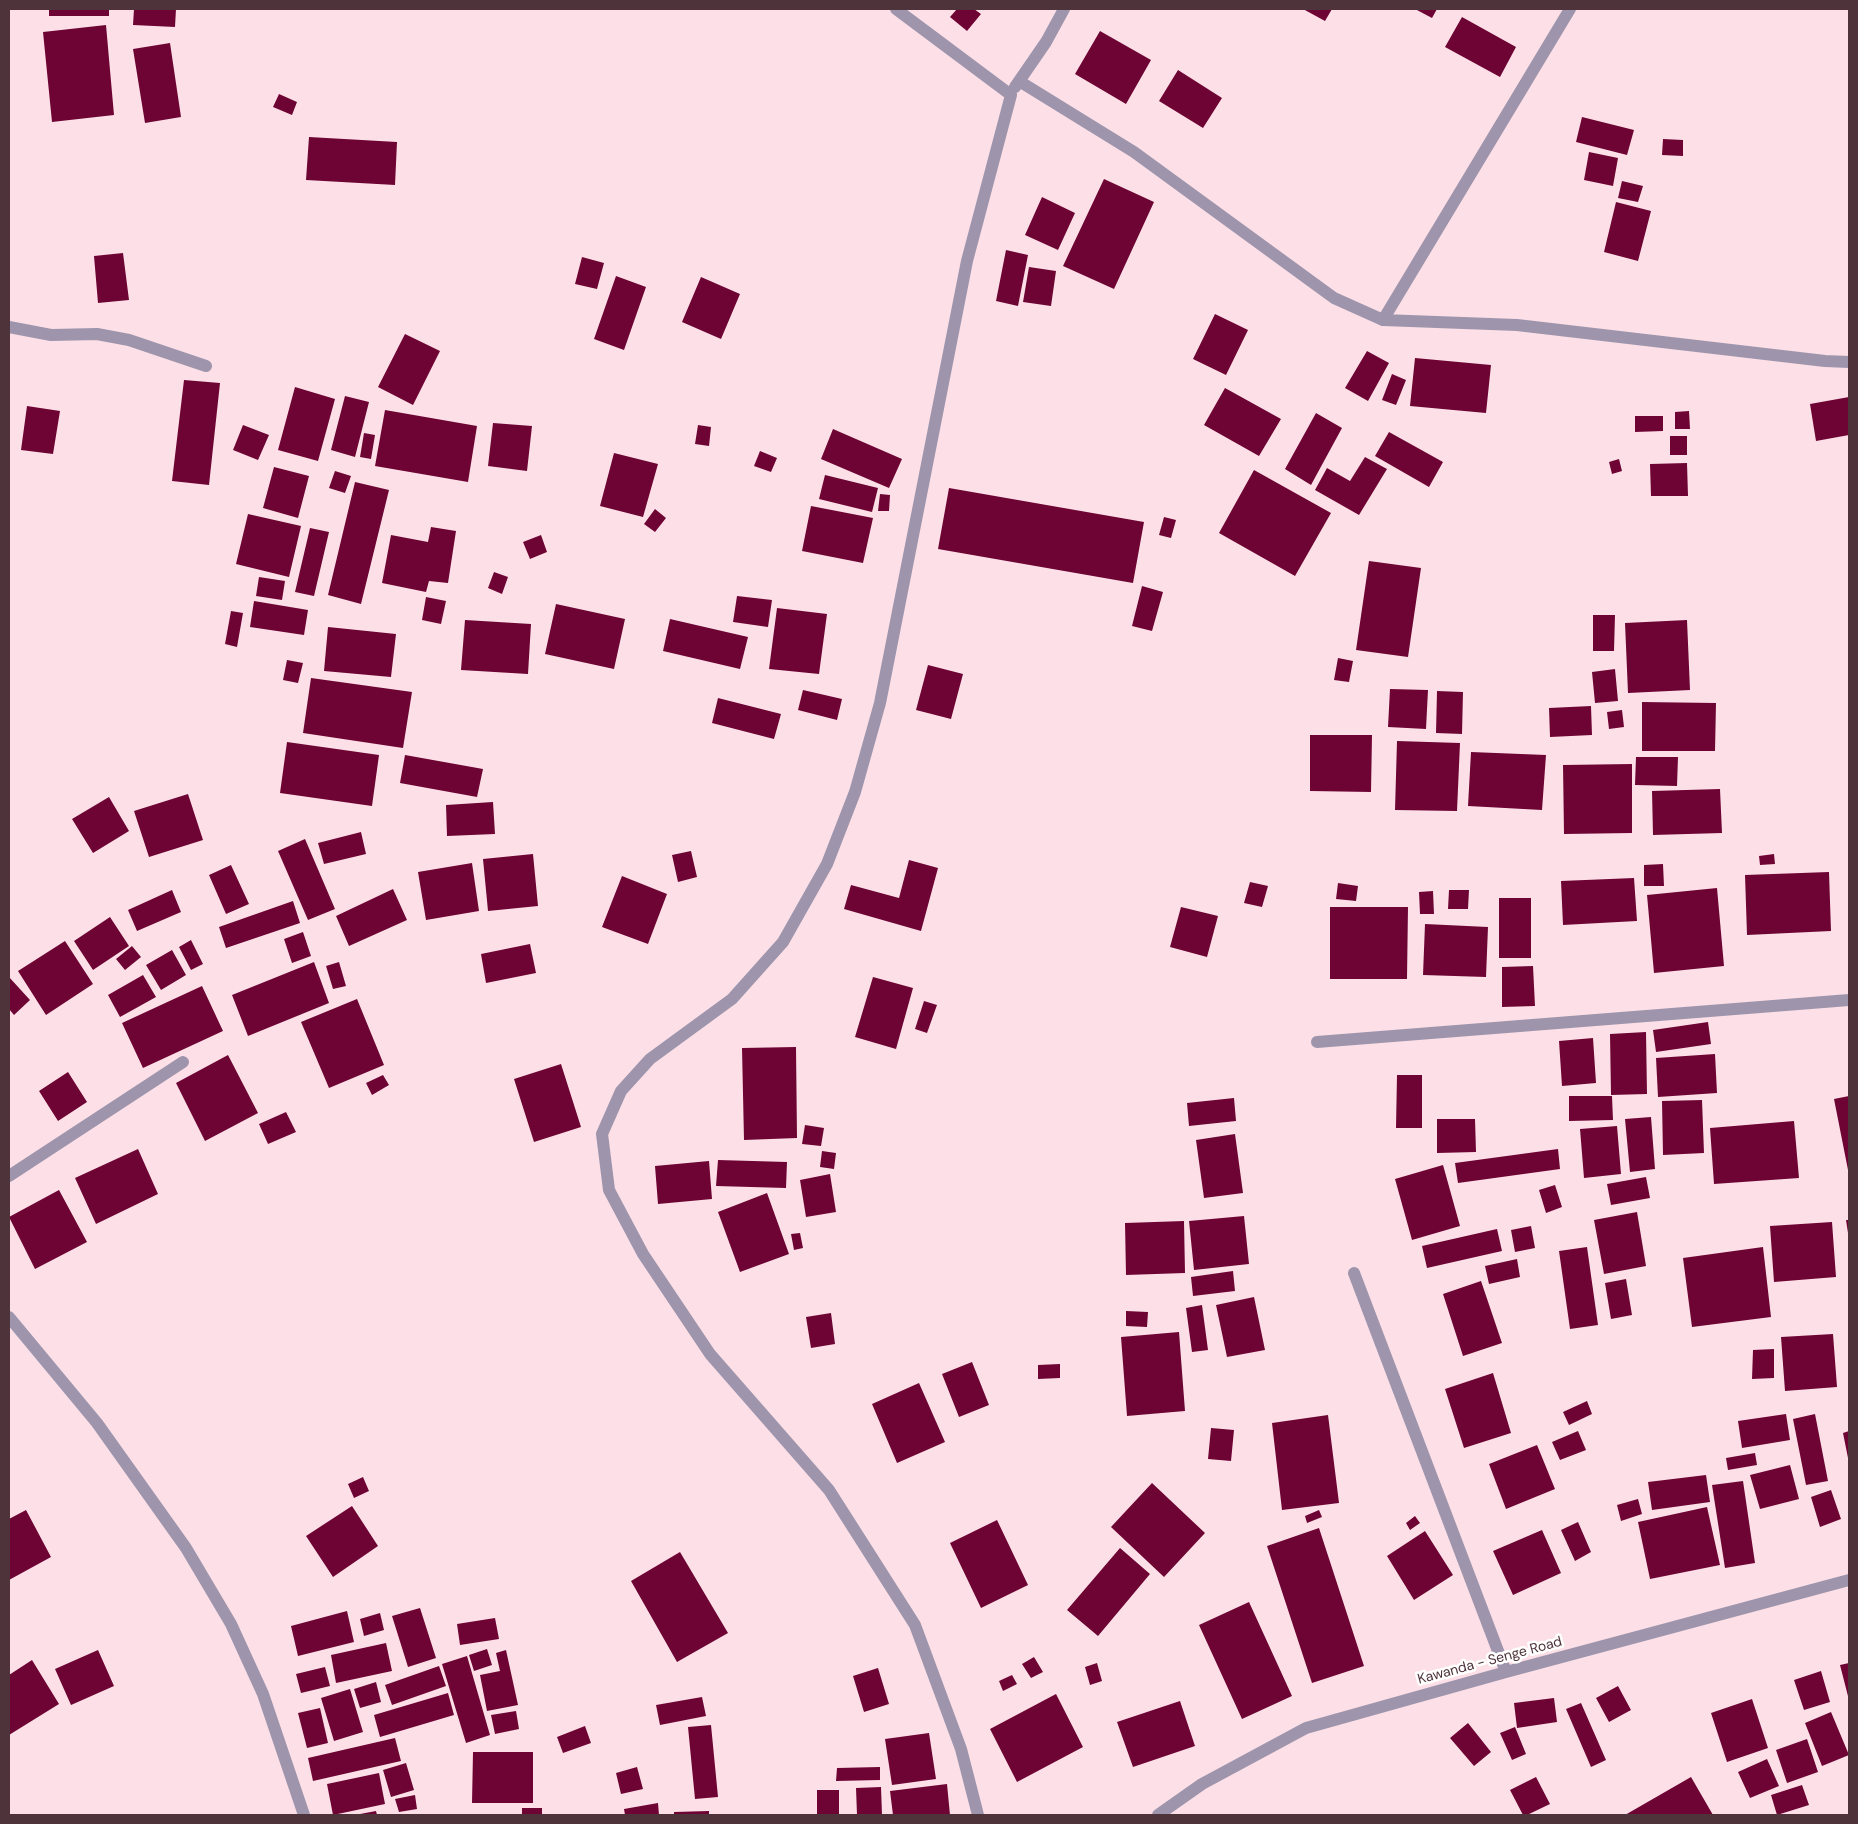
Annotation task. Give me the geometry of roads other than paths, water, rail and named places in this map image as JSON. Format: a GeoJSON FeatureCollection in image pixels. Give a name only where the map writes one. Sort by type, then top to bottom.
{"type":"FeatureCollection","features":[{"type":"Feature","properties":{"kind":"street"},"geometry":{"type":"LineString","coordinates":[[896,9],[1010,95]]}},
{"type":"Feature","properties":{"kind":"street"},"geometry":{"type":"LineString","coordinates":[[978,1815],[961,1749],[915,1625],[829,1490],[710,1354],[643,1254],[608,1190],[602,1134],[621,1091],[650,1059],[732,999],[784,942],[827,864],[856,792],[880,704],[967,261],[1010,95],[1046,42],[1064,9]]}},
{"type":"Feature","properties":{"kind":"street"},"geometry":{"type":"LineString","coordinates":[[1383,320],[1570,9]]}},
{"type":"Feature","properties":{"kind":"street"},"geometry":{"type":"LineString","coordinates":[[1019,81],[1134,152],[1334,298],[1383,320],[1516,325],[1824,361],[1849,362]]}},
{"type":"Feature","properties":{"kind":"street"},"geometry":{"type":"LineString","coordinates":[[9,327],[51,334],[97,334],[121,338],[206,366]]}},
{"type":"Feature","properties":{"kind":"street"},"geometry":{"type":"LineString","coordinates":[[1317,1042],[1849,1000]]}},
{"type":"Feature","properties":{"kind":"street"},"geometry":{"type":"LineString","coordinates":[[9,1176],[183,1062]]}},
{"type":"Feature","properties":{"kind":"street"},"geometry":{"type":"LineString","coordinates":[[1354,1274],[1506,1672]]}},
{"type":"Feature","properties":{"kind":"street"},"geometry":{"type":"LineString","coordinates":[[9,1317],[97,1423],[186,1548],[231,1624],[259,1686],[304,1815]]}},
{"type":"Feature","properties":{"kind":"street","name":"Kawanda - Senge Road"},"geometry":{"type":"LineString","coordinates":[[1158,1815],[1202,1784],[1306,1728],[1849,1580]]}}]}
